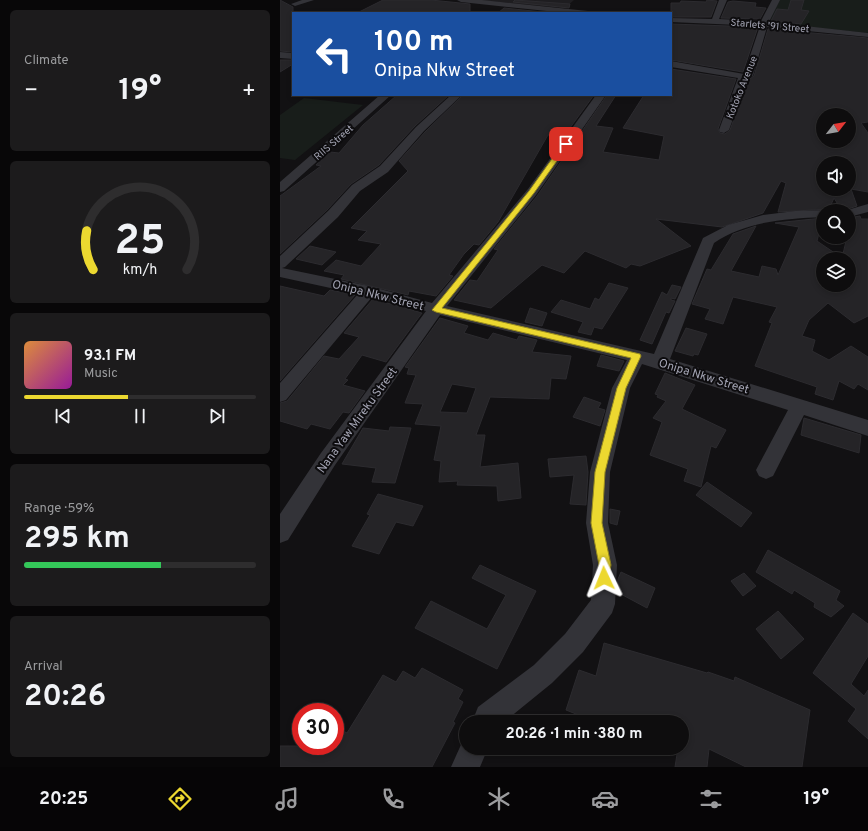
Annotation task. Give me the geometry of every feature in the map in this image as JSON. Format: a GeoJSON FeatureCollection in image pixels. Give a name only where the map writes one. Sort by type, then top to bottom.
{"type":"FeatureCollection","features":[{"type":"Feature","properties":{"kind":"street"},"geometry":{"type":"LineString","coordinates":[[295,4],[310,0]]}},
{"type":"Feature","properties":{"kind":"street"},"geometry":{"type":"LineString","coordinates":[[461,0],[578,12]]}},
{"type":"Feature","properties":{"kind":"street"},"geometry":{"type":"LineString","coordinates":[[715,21],[723,0]]}},
{"type":"Feature","properties":{"kind":"street","name":"Kotoko Avenue"},"geometry":{"type":"LineString","coordinates":[[724,130],[743,77],[748,76],[764,24],[776,0]]}},
{"type":"Feature","properties":{"kind":"street"},"geometry":{"type":"LineString","coordinates":[[485,12],[497,4]]}},
{"type":"Feature","properties":{"kind":"street","name":"Starlets '91 Street"},"geometry":{"type":"LineString","coordinates":[[672,20],[764,24],[868,35]]}},
{"type":"Feature","properties":{"kind":"street"},"geometry":{"type":"LineString","coordinates":[[280,55],[292,56]]}},
{"type":"Feature","properties":{"kind":"street"},"geometry":{"type":"LineString","coordinates":[[672,64],[743,77]]}},
{"type":"Feature","properties":{"kind":"street","name":"RIIS Street"},"geometry":{"type":"LineString","coordinates":[[280,188],[385,96]]}},
{"type":"Feature","properties":{"kind":"street"},"geometry":{"type":"LineString","coordinates":[[280,264],[333,214],[356,188],[384,169],[420,129],[456,96]]}},
{"type":"Feature","properties":{"kind":"street","name":"Nana Yaw Mireku Street"},"geometry":{"type":"LineString","coordinates":[[280,533],[328,459],[436,310],[532,192],[600,96]]}},
{"type":"Feature","properties":{"kind":"street"},"geometry":{"type":"LineString","coordinates":[[856,211],[868,208]]}},
{"type":"Feature","properties":{"kind":"street"},"geometry":{"type":"LineString","coordinates":[[660,362],[708,241],[720,232],[750,222],[790,214],[816,213]]}},
{"type":"Feature","properties":{"kind":"street","name":"Onipa Nkw Street"},"geometry":{"type":"LineString","coordinates":[[280,272],[369,291],[436,310],[660,362],[868,428]]}},
{"type":"Feature","properties":{"kind":"street"},"geometry":{"type":"LineString","coordinates":[[280,395],[369,291]]}},
{"type":"Feature","properties":{"kind":"street"},"geometry":{"type":"LineString","coordinates":[[491,715],[542,674],[574,643],[603,604],[605,565],[597,523],[600,472],[621,388],[637,356]]}},
{"type":"Feature","properties":{"kind":"street"},"geometry":{"type":"LineString","coordinates":[[766,470],[799,406]]}},
{"type":"Feature","properties":{"kind":"street"},"geometry":{"type":"LineString","coordinates":[[465,767],[471,755]]}},
{"type":"Feature","properties":{"kind":"shaded area"},"geometry":{"type":"Polygon","coordinates":[[[475,0],[574,0],[565,8],[475,0]]]}},
{"type":"Feature","properties":{"kind":"shaded area"},"geometry":{"type":"Polygon","coordinates":[[[779,0],[868,0],[868,33],[769,23],[779,0]]]}},
{"type":"Feature","properties":{"kind":"shaded area"},"geometry":{"type":"Polygon","coordinates":[[[304,98],[363,105],[295,160],[280,158],[280,115],[304,98]]]}},
{"type":"Feature","properties":{"kind":"building"},"geometry":{"type":"Polygon","coordinates":[[[280,0],[293,7],[293,12],[292,52],[280,51],[280,0]]]}},
{"type":"Feature","properties":{"kind":"building"},"geometry":{"type":"Polygon","coordinates":[[[383,0],[431,0],[470,4],[470,12],[359,12],[383,0]]]}},
{"type":"Feature","properties":{"kind":"building"},"geometry":{"type":"Polygon","coordinates":[[[515,0],[570,4],[569,8],[513,2],[515,0]]]}},
{"type":"Feature","properties":{"kind":"building"},"geometry":{"type":"Polygon","coordinates":[[[707,0],[717,1],[711,17],[672,17],[671,3],[680,3],[681,1],[706,2],[707,0]]]}},
{"type":"Feature","properties":{"kind":"building"},"geometry":{"type":"Polygon","coordinates":[[[791,0],[804,0],[801,10],[809,11],[801,24],[771,21],[777,9],[788,10],[791,0]]]}},
{"type":"Feature","properties":{"kind":"building"},"geometry":{"type":"Polygon","coordinates":[[[728,2],[756,3],[755,7],[766,8],[760,19],[721,18],[728,2]]]}},
{"type":"Feature","properties":{"kind":"building"},"geometry":{"type":"Polygon","coordinates":[[[504,8],[542,12],[499,12],[504,8]]]}},
{"type":"Feature","properties":{"kind":"building"},"geometry":{"type":"Polygon","coordinates":[[[672,24],[758,27],[743,72],[672,60],[672,24]]]}},
{"type":"Feature","properties":{"kind":"building"},"geometry":{"type":"Polygon","coordinates":[[[768,29],[868,38],[868,122],[861,123],[868,133],[868,192],[856,190],[856,156],[816,156],[816,196],[853,196],[857,206],[856,204],[838,204],[834,198],[831,204],[816,204],[816,210],[778,212],[786,183],[781,181],[763,213],[722,227],[656,219],[691,246],[640,266],[631,264],[626,268],[585,251],[564,273],[542,265],[491,308],[454,300],[470,280],[477,281],[498,250],[494,249],[537,196],[606,96],[615,96],[596,126],[613,128],[603,152],[659,160],[664,136],[623,128],[643,96],[672,96],[672,69],[736,79],[718,129],[720,133],[725,134],[730,130],[748,80],[754,76],[768,29]]]}},
{"type":"Feature","properties":{"kind":"building"},"geometry":{"type":"Polygon","coordinates":[[[280,60],[292,60],[292,65],[280,72],[280,60]]]}},
{"type":"Feature","properties":{"kind":"building"},"geometry":{"type":"Polygon","coordinates":[[[396,96],[448,96],[415,126],[379,165],[351,184],[327,210],[280,254],[280,196],[321,166],[316,165],[330,152],[339,153],[363,125],[396,96]]]}},
{"type":"Feature","properties":{"kind":"building"},"geometry":{"type":"Polygon","coordinates":[[[462,96],[593,96],[564,136],[548,135],[498,222],[479,245],[474,244],[464,254],[449,275],[453,276],[436,296],[409,291],[408,295],[341,279],[344,275],[324,271],[336,260],[361,266],[381,244],[358,240],[367,231],[351,228],[408,171],[399,161],[425,132],[462,96]]]}},
{"type":"Feature","properties":{"kind":"building"},"geometry":{"type":"Polygon","coordinates":[[[860,216],[861,219],[868,219],[868,316],[854,323],[828,303],[809,320],[802,336],[815,340],[812,351],[829,360],[851,346],[868,357],[868,390],[858,384],[854,389],[839,381],[833,400],[815,394],[817,387],[755,366],[772,323],[769,322],[777,307],[733,297],[723,324],[705,319],[710,309],[692,304],[707,269],[711,270],[733,234],[756,226],[731,271],[759,277],[762,266],[776,269],[778,275],[799,227],[775,223],[816,219],[816,244],[821,244],[833,252],[816,252],[816,292],[856,292],[856,252],[843,252],[845,244],[856,244],[856,217],[860,216]]]}},
{"type":"Feature","properties":{"kind":"building"},"geometry":{"type":"Polygon","coordinates":[[[310,246],[336,252],[322,265],[296,259],[310,246]]]}},
{"type":"Feature","properties":{"kind":"building"},"geometry":{"type":"Polygon","coordinates":[[[609,283],[628,288],[602,329],[594,327],[591,335],[578,332],[583,322],[551,312],[561,300],[590,309],[595,298],[599,300],[609,283]]]}},
{"type":"Feature","properties":{"kind":"building"},"geometry":{"type":"Polygon","coordinates":[[[672,285],[681,287],[675,299],[671,298],[671,300],[675,301],[669,313],[666,312],[652,344],[640,340],[662,292],[667,295],[672,285]]]}},
{"type":"Feature","properties":{"kind":"building"},"geometry":{"type":"Polygon","coordinates":[[[280,286],[324,296],[330,290],[355,295],[280,381],[280,286]]]}},
{"type":"Feature","properties":{"kind":"building"},"geometry":{"type":"Polygon","coordinates":[[[373,299],[422,313],[386,362],[362,355],[345,379],[348,380],[343,385],[365,391],[349,413],[343,412],[330,429],[311,424],[307,429],[280,421],[280,403],[287,401],[324,356],[339,359],[359,337],[344,333],[373,299]]]}},
{"type":"Feature","properties":{"kind":"building"},"geometry":{"type":"Polygon","coordinates":[[[530,308],[547,313],[542,326],[525,322],[530,308]]]}},
{"type":"Feature","properties":{"kind":"building"},"geometry":{"type":"Polygon","coordinates":[[[440,318],[468,326],[464,333],[488,340],[493,333],[517,340],[519,336],[537,340],[532,352],[571,356],[566,379],[551,378],[549,399],[490,397],[476,435],[485,435],[480,467],[518,463],[521,498],[498,501],[497,486],[457,485],[458,481],[439,482],[441,461],[434,460],[441,426],[415,424],[423,404],[405,403],[416,375],[407,374],[409,368],[405,367],[440,318]],[[452,384],[440,412],[467,413],[476,388],[452,384]]]}},
{"type":"Feature","properties":{"kind":"building"},"geometry":{"type":"Polygon","coordinates":[[[686,328],[707,334],[698,355],[694,354],[693,356],[675,351],[686,328]]]}},
{"type":"Feature","properties":{"kind":"building"},"geometry":{"type":"Polygon","coordinates":[[[601,355],[624,361],[619,371],[597,366],[601,355]]]}},
{"type":"Feature","properties":{"kind":"building"},"geometry":{"type":"Polygon","coordinates":[[[665,373],[695,385],[682,409],[726,430],[716,448],[711,446],[701,487],[684,481],[688,469],[650,455],[662,422],[653,418],[666,401],[657,397],[658,395],[655,394],[665,373]]]}},
{"type":"Feature","properties":{"kind":"building"},"geometry":{"type":"Polygon","coordinates":[[[584,397],[601,403],[598,408],[605,410],[600,426],[573,417],[584,397]]]}},
{"type":"Feature","properties":{"kind":"building"},"geometry":{"type":"Polygon","coordinates":[[[804,418],[861,435],[859,453],[801,435],[804,418]]]}},
{"type":"Feature","properties":{"kind":"building"},"geometry":{"type":"Polygon","coordinates":[[[390,427],[411,428],[395,483],[372,482],[376,468],[342,464],[363,428],[389,431],[390,427]]]}},
{"type":"Feature","properties":{"kind":"building"},"geometry":{"type":"Polygon","coordinates":[[[586,456],[588,472],[586,505],[570,504],[574,475],[550,477],[548,459],[586,456]]]}},
{"type":"Feature","properties":{"kind":"building"},"geometry":{"type":"Polygon","coordinates":[[[707,482],[752,513],[741,527],[696,495],[707,482]]]}},
{"type":"Feature","properties":{"kind":"building"},"geometry":{"type":"Polygon","coordinates":[[[378,494],[423,506],[413,526],[396,522],[379,554],[352,546],[370,515],[367,514],[378,494]]]}},
{"type":"Feature","properties":{"kind":"building"},"geometry":{"type":"Polygon","coordinates":[[[610,509],[620,511],[617,525],[610,523],[610,509]]]}},
{"type":"Feature","properties":{"kind":"building"},"geometry":{"type":"Polygon","coordinates":[[[768,550],[840,591],[836,600],[844,606],[831,617],[814,607],[815,603],[794,590],[792,594],[756,572],[768,550]]]}},
{"type":"Feature","properties":{"kind":"building"},"geometry":{"type":"Polygon","coordinates":[[[480,565],[536,591],[497,669],[415,628],[431,601],[487,629],[506,595],[472,578],[480,565]]]}},
{"type":"Feature","properties":{"kind":"building"},"geometry":{"type":"Polygon","coordinates":[[[621,572],[655,588],[647,608],[617,592],[618,579],[621,572]]]}},
{"type":"Feature","properties":{"kind":"building"},"geometry":{"type":"Polygon","coordinates":[[[744,573],[756,586],[743,596],[731,581],[744,573]]]}},
{"type":"Feature","properties":{"kind":"building"},"geometry":{"type":"Polygon","coordinates":[[[778,611],[804,639],[781,659],[756,629],[778,611]]]}},
{"type":"Feature","properties":{"kind":"building"},"geometry":{"type":"Polygon","coordinates":[[[853,613],[868,624],[868,656],[851,684],[864,696],[868,690],[868,739],[848,721],[856,709],[813,673],[853,613]]]}},
{"type":"Feature","properties":{"kind":"building"},"geometry":{"type":"Polygon","coordinates":[[[604,643],[707,673],[708,672],[734,681],[735,677],[810,710],[802,767],[746,767],[709,749],[707,767],[675,767],[677,755],[689,755],[689,715],[578,715],[566,710],[579,670],[596,676],[604,643]]]}},
{"type":"Feature","properties":{"kind":"building"},"geometry":{"type":"Polygon","coordinates":[[[422,668],[463,690],[458,699],[463,702],[453,722],[455,723],[432,767],[280,767],[280,746],[292,746],[292,755],[344,755],[344,732],[347,733],[383,675],[396,682],[403,671],[415,678],[422,668]]]}},
{"type":"Feature","properties":{"kind":"route"},"geometry":{"type":"LineString","coordinates":[[566,144],[532,192],[436,310],[637,356],[621,388],[608,435],[600,472],[597,523],[605,565],[604,578]]}}]}
